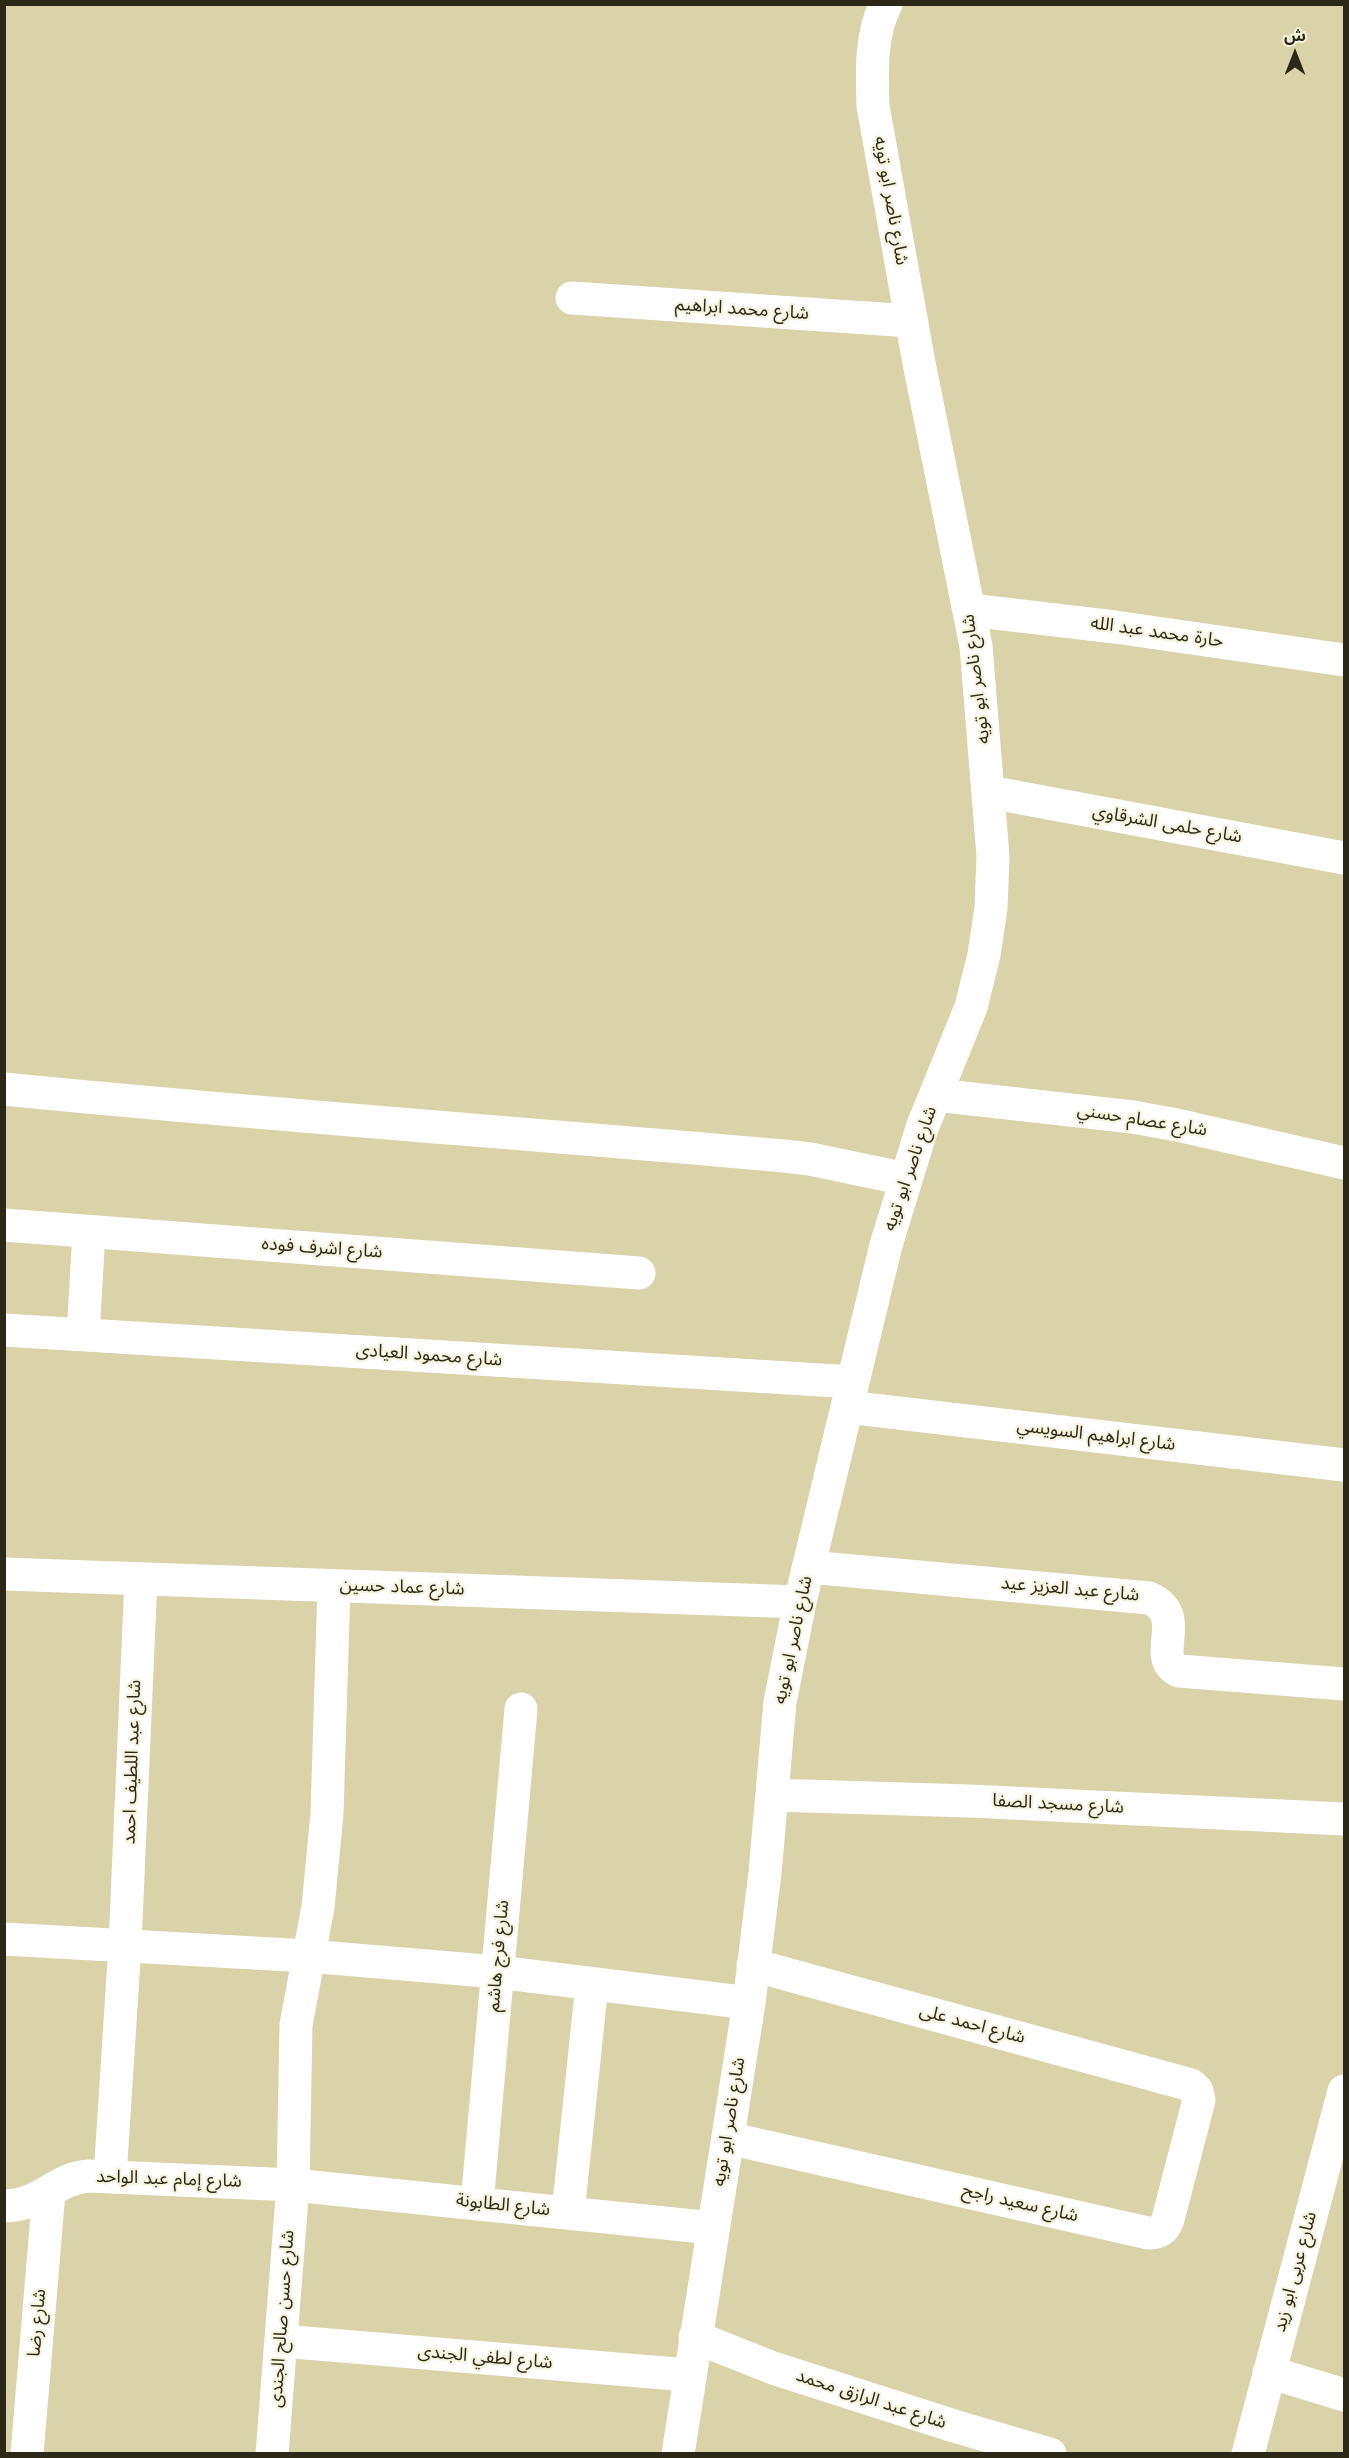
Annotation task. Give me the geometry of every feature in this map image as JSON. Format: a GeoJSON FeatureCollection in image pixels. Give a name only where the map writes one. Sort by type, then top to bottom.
{"type":"FeatureCollection","features":[{"type":"Feature","properties":{"kind":"street","name":"شارع ناصر ابو تويه"},"geometry":{"type":"LineString","coordinates":[[678,2454],[688,2375],[749,2003],[765,1873],[780,1702],[800,1602],[886,1245],[922,1128],[972,1007],[984,955],[991,908],[993,855],[976,646],[911,321],[873,106],[872,65],[876,8]]}},
{"type":"Feature","properties":{"kind":"street","name":"شارع محمد ابراهيم"},"geometry":{"type":"LineString","coordinates":[[572,298],[911,321]]}},
{"type":"Feature","properties":{"kind":"street","name":"حارة محمد عبد الله"},"geometry":{"type":"LineString","coordinates":[[970,610],[1126,628],[1344,660]]}},
{"type":"Feature","properties":{"kind":"street","name":"شارع حلمى الشرقاوي"},"geometry":{"type":"LineString","coordinates":[[989,792],[1344,858]]}},
{"type":"Feature","properties":{"kind":"street"},"geometry":{"type":"LineString","coordinates":[[4,1089],[193,1108],[516,1132],[784,1156],[810,1159],[906,1179]]}},
{"type":"Feature","properties":{"kind":"street","name":"شارع عصام حسني"},"geometry":{"type":"LineString","coordinates":[[936,1095],[1133,1117],[1344,1163]]}},
{"type":"Feature","properties":{"kind":"street","name":"شارع اشرف فوده"},"geometry":{"type":"LineString","coordinates":[[4,1225],[639,1273]]}},
{"type":"Feature","properties":{"kind":"street"},"geometry":{"type":"LineString","coordinates":[[83,1335],[89,1232]]}},
{"type":"Feature","properties":{"kind":"street","name":"شارع محمود العيادى"},"geometry":{"type":"LineString","coordinates":[[4,1330],[850,1395]]}},
{"type":"Feature","properties":{"kind":"street","name":"شارع ابراهيم السويسي"},"geometry":{"type":"LineString","coordinates":[[850,1395],[1344,1465]]}},
{"type":"Feature","properties":{"kind":"street","name":"شارع عبد العزيز عيد"},"geometry":{"type":"LineString","coordinates":[[809,1566],[1149,1598],[1159,1602],[1166,1610],[1170,1621],[1167,1656],[1173,1668],[1179,1671],[1344,1684]]}},
{"type":"Feature","properties":{"kind":"street","name":"شارع عماد حسين"},"geometry":{"type":"LineString","coordinates":[[4,1574],[800,1602]]}},
{"type":"Feature","properties":{"kind":"street","name":"شارع عبد اللطيف احمد"},"geometry":{"type":"LineString","coordinates":[[110,2177],[125,1945],[141,1579]]}},
{"type":"Feature","properties":{"kind":"street","name":"شارع حسن صالح الجندى"},"geometry":{"type":"LineString","coordinates":[[272,2454],[294,2185],[296,2025],[318,1907],[327,1814],[334,1586]]}},
{"type":"Feature","properties":{"kind":"street","name":"شارع فرج هاشم"},"geometry":{"type":"LineString","coordinates":[[477,2204],[520,1709]]}},
{"type":"Feature","properties":{"kind":"street","name":"شارع مسجد الصفا"},"geometry":{"type":"LineString","coordinates":[[772,1795],[970,1801],[1344,1819]]}},
{"type":"Feature","properties":{"kind":"street"},"geometry":{"type":"LineString","coordinates":[[4,1939],[308,1956],[498,1972],[749,2003]]}},
{"type":"Feature","properties":{"kind":"street","name":"شارع احمد على"},"geometry":{"type":"LineString","coordinates":[[753,1965],[1191,2085]]}},
{"type":"Feature","properties":{"kind":"street"},"geometry":{"type":"LineString","coordinates":[[568,2213],[592,1984]]}},
{"type":"Feature","properties":{"kind":"street","name":"شارع سعيد راجح"},"geometry":{"type":"LineString","coordinates":[[728,2138],[1157,2233],[1165,2228],[1168,2219],[1198,2108],[1197,2091],[1191,2085]]}},
{"type":"Feature","properties":{"kind":"street","name":"شارع عربى ابو زيد"},"geometry":{"type":"LineString","coordinates":[[1248,2454],[1344,2091]]}},
{"type":"Feature","properties":{"kind":"street","name":"شارع إمام عبد الواحد"},"geometry":{"type":"LineString","coordinates":[[4,2206],[29,2203],[78,2177],[294,2185]]}},
{"type":"Feature","properties":{"kind":"street","name":"شارع الطابونة"},"geometry":{"type":"LineString","coordinates":[[294,2185],[713,2228]]}},
{"type":"Feature","properties":{"kind":"street","name":"شارع رضا"},"geometry":{"type":"LineString","coordinates":[[27,2454],[49,2192]]}},
{"type":"Feature","properties":{"kind":"street","name":"شارع عبد الرازق محمد"},"geometry":{"type":"LineString","coordinates":[[695,2337],[773,2368],[1050,2454]]}},
{"type":"Feature","properties":{"kind":"street","name":"شارع لطفي الجندى"},"geometry":{"type":"LineString","coordinates":[[282,2341],[688,2375]]}},
{"type":"Feature","properties":{"kind":"street"},"geometry":{"type":"LineString","coordinates":[[1269,2372],[1344,2395]]}}]}
